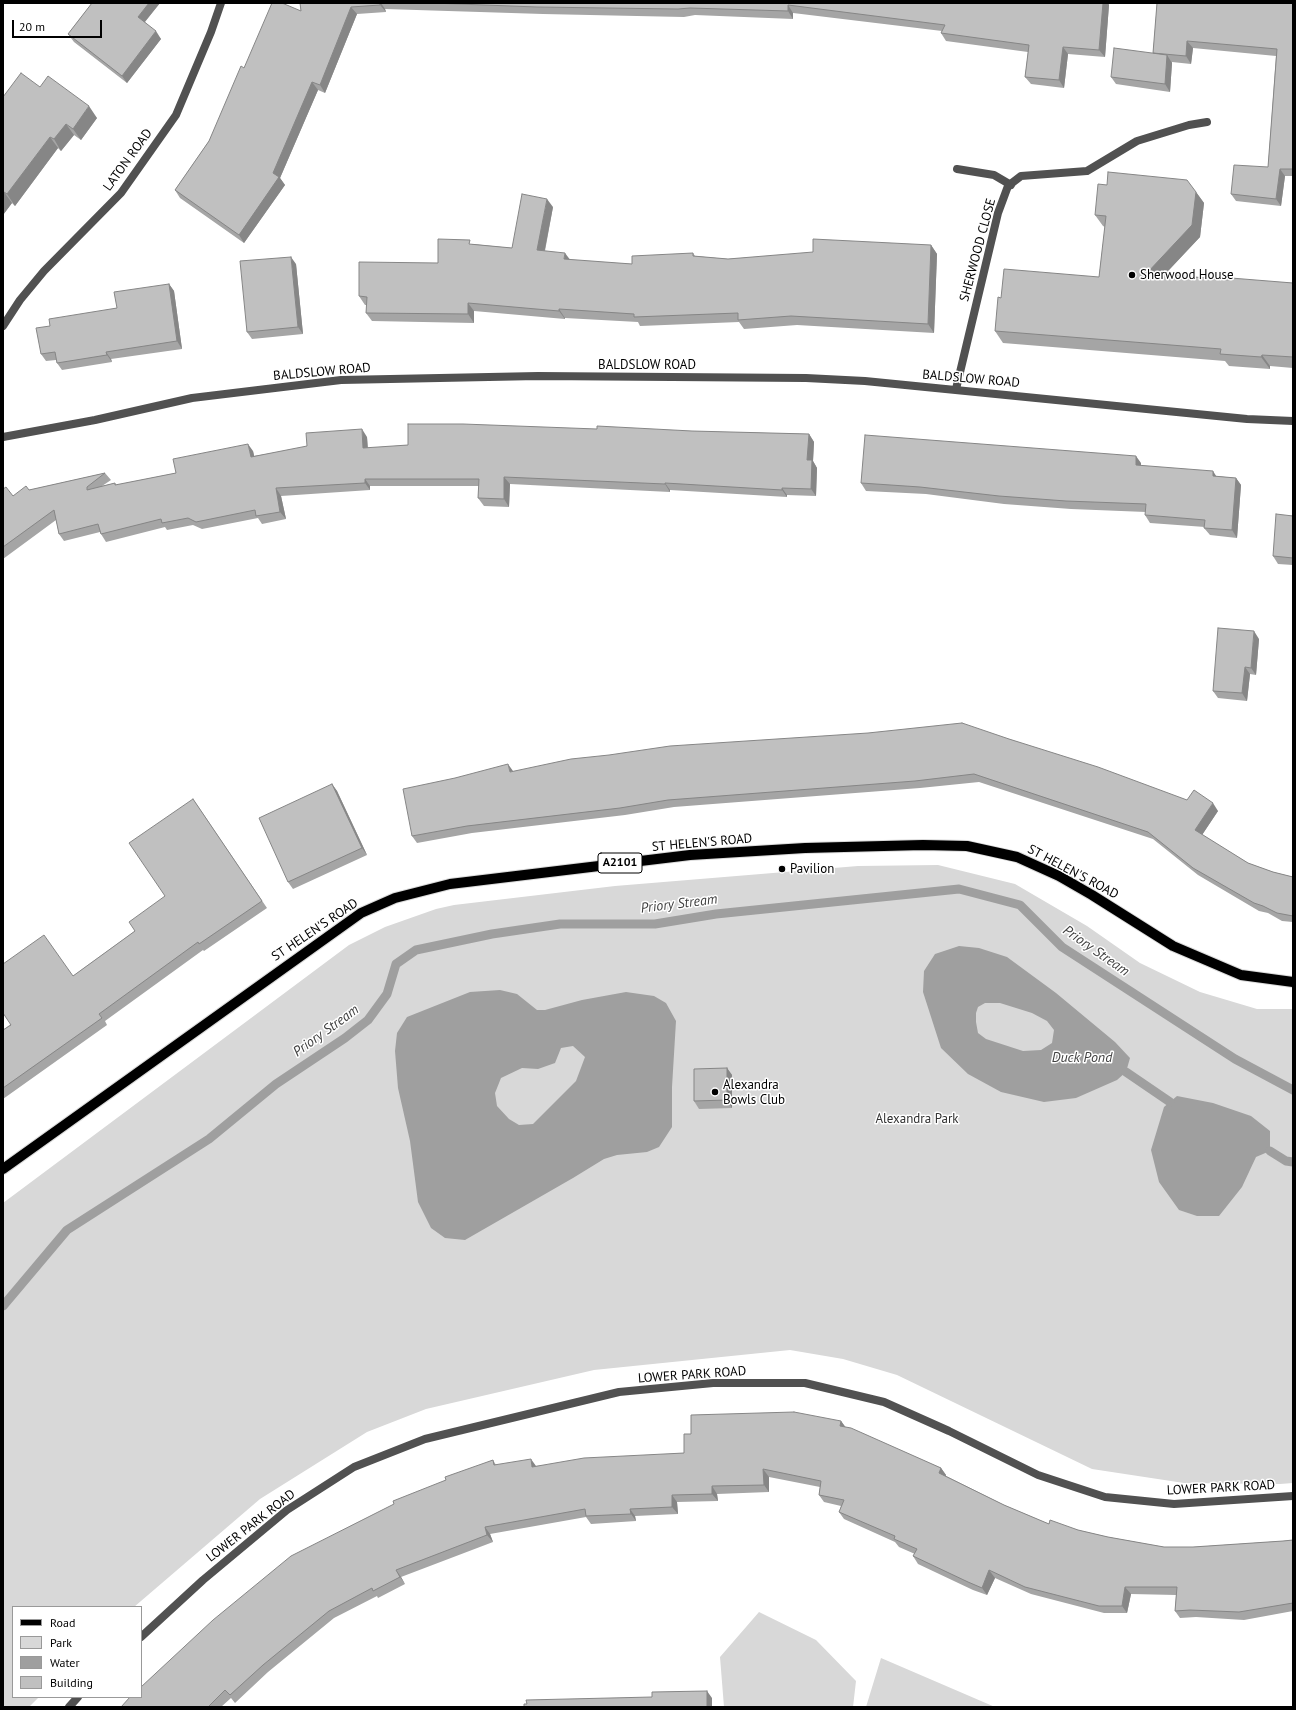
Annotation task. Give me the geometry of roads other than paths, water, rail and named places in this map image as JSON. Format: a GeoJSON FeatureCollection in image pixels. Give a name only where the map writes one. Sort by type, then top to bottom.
{"type":"FeatureCollection","features":[{"type":"Feature","properties":{"kind":"main road","name":"ST HELEN'S ROAD"},"geometry":{"type":"LineString","coordinates":[[3,1169],[361,912],[395,898],[450,884],[690,855],[805,848],[923,845],[967,846],[1017,857],[1059,876],[1173,946],[1241,975],[1293,982]]}},
{"type":"Feature","properties":{"kind":"street","name":"LATON ROAD"},"geometry":{"type":"LineString","coordinates":[[3,326],[20,300],[44,270],[121,193],[176,115],[211,32],[221,3]]}},
{"type":"Feature","properties":{"kind":"street"},"geometry":{"type":"LineString","coordinates":[[957,170],[994,175],[1011,185],[1021,176],[1046,172],[1074,173],[1087,171],[1137,141],[1189,125],[1208,122]]}},
{"type":"Feature","properties":{"kind":"street","name":"SHERWOOD CLOSE"},"geometry":{"type":"LineString","coordinates":[[956,389],[998,213],[1008,186],[1011,185]]}},
{"type":"Feature","properties":{"kind":"street","name":"BALDSLOW ROAD"},"geometry":{"type":"LineString","coordinates":[[3,437],[95,420],[192,398],[341,380],[538,376],[806,378],[956,389],[1247,419],[1293,421]]}},
{"type":"Feature","properties":{"kind":"street","name":"LOWER PARK ROAD"},"geometry":{"type":"LineString","coordinates":[[142,1636],[203,1580],[287,1510],[354,1467],[425,1439],[619,1392],[713,1383],[805,1383],[884,1402],[949,1431],[1038,1475],[1105,1497],[1174,1504],[1293,1496]]}},
{"type":"Feature","properties":{"kind":"street"},"geometry":{"type":"LineString","coordinates":[[69,1707],[77,1698]]}},
{"type":"Feature","properties":{"kind":"water","name":"Duck Pond"},"geometry":{"type":"Polygon","coordinates":[[[959,946],[979,948],[1007,957],[1056,993],[1115,1042],[1130,1058],[1126,1072],[1117,1080],[1076,1098],[1044,1102],[1001,1092],[968,1074],[941,1048],[923,992],[924,971],[935,954],[959,946]],[[985,1003],[978,1007],[976,1022],[978,1033],[986,1039],[1023,1051],[1041,1050],[1052,1043],[1054,1030],[1047,1021],[1032,1013],[1000,1003],[985,1003]]]}},
{"type":"Feature","properties":{"kind":"water"},"geometry":{"type":"Polygon","coordinates":[[[500,990],[517,994],[537,1010],[545,1010],[582,1000],[626,992],[654,996],[666,1003],[676,1021],[672,1087],[672,1127],[659,1147],[647,1152],[617,1155],[604,1159],[465,1240],[445,1238],[431,1228],[418,1202],[410,1141],[398,1088],[395,1051],[397,1033],[407,1017],[470,992],[500,990]],[[573,1046],[561,1048],[555,1063],[538,1069],[522,1068],[501,1078],[495,1093],[497,1106],[509,1119],[519,1125],[533,1124],[576,1081],[585,1057],[573,1046]]]}},
{"type":"Feature","properties":{"kind":"water"},"geometry":{"type":"Polygon","coordinates":[[[1177,1096],[1213,1103],[1251,1116],[1270,1131],[1270,1151],[1256,1157],[1242,1187],[1219,1216],[1197,1216],[1179,1210],[1159,1182],[1151,1150],[1164,1107],[1177,1096]]]}},
{"type":"Feature","properties":{"kind":"waterway","name":"Priory Stream"},"geometry":{"type":"LineString","coordinates":[[3,1306],[67,1230],[209,1139],[276,1084],[345,1038],[368,1020],[387,994],[396,964],[416,950],[492,934],[560,924],[655,924],[716,914],[959,889],[1020,905],[1062,947],[1235,1059],[1293,1090]]}},
{"type":"Feature","properties":{"kind":"waterway"},"geometry":{"type":"LineString","coordinates":[[1126,1072],[1170,1102]]}},
{"type":"Feature","properties":{"kind":"waterway"},"geometry":{"type":"LineString","coordinates":[[1270,1151],[1286,1161],[1293,1162]]}},
{"type":"Feature","properties":{"kind":"place","name":"Sherwood House"},"geometry":{"type":"Point","coordinates":[1132,275]}},
{"type":"Feature","properties":{"kind":"place","name":"Pavilion"},"geometry":{"type":"Point","coordinates":[782,869]}},
{"type":"Feature","properties":{"kind":"place","name":"Alexandra Bowls Club"},"geometry":{"type":"Point","coordinates":[715,1092]}},
{"type":"Feature","properties":{"kind":"park label","name":"Alexandra Park"},"geometry":{"type":"Point","coordinates":[917,1119]}}]}
